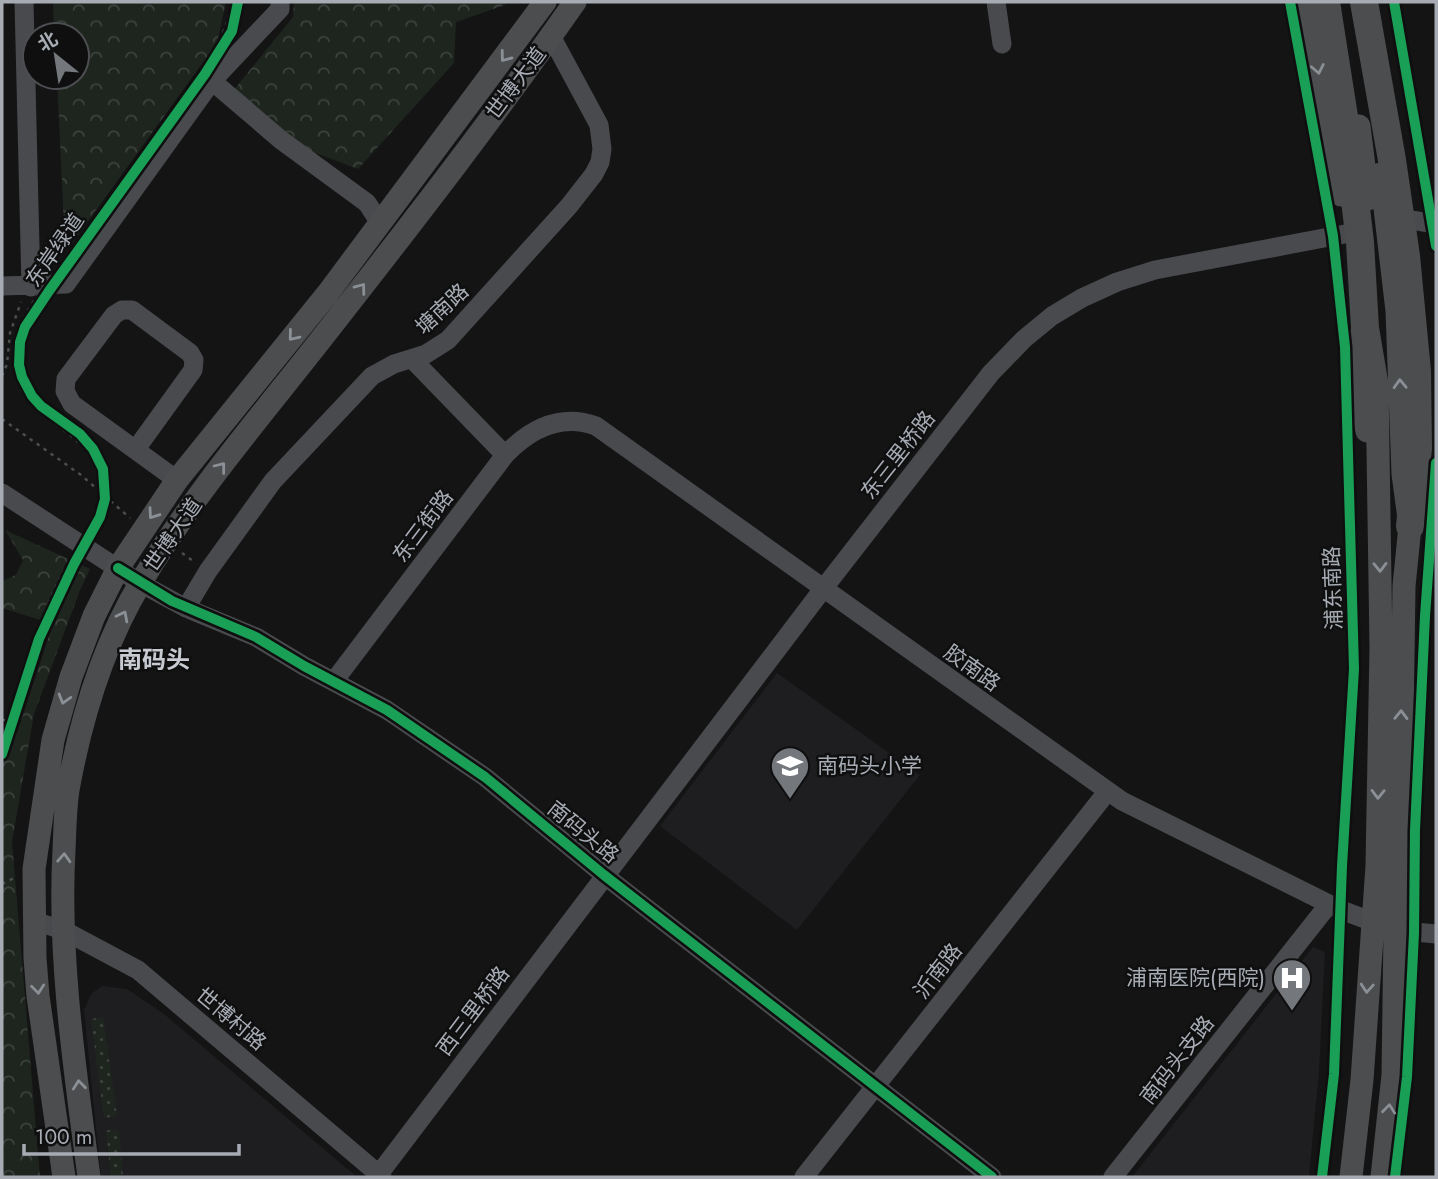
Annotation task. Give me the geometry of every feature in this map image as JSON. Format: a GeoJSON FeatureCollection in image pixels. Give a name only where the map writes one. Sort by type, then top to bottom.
{"type":"FeatureCollection","features":[{"type":"Feature","properties":{"kind":"highway"},"geometry":{"type":"LineString","coordinates":[[1326,2],[1348,142],[1360,242],[1366,328],[1377,399]]}},
{"type":"Feature","properties":{"kind":"highway"},"geometry":{"type":"LineString","coordinates":[[1365,5],[1406,256],[1417,371],[1418,448],[1409,526]]}},
{"type":"Feature","properties":{"kind":"main road","name":"世博大道"},"geometry":{"type":"LineString","coordinates":[[64,1177],[38,996],[34,869],[52,740],[94,615],[118,568],[177,480],[328,292],[545,2]]}},
{"type":"Feature","properties":{"kind":"main road","name":"世博大道"},"geometry":{"type":"LineString","coordinates":[[89,1177],[63,930],[67,794],[81,726],[97,676],[140,583],[212,478],[339,317],[575,2]]}},
{"type":"Feature","properties":{"kind":"main road"},"geometry":{"type":"LineString","coordinates":[[1305,2],[1338,170],[1360,396],[1379,499]]}},
{"type":"Feature","properties":{"kind":"main road"},"geometry":{"type":"LineString","coordinates":[[1339,2],[1365,161],[1374,255],[1381,661],[1377,866],[1371,920],[1362,1080],[1350,1177]]}},
{"type":"Feature","properties":{"kind":"main road"},"geometry":{"type":"LineString","coordinates":[[1365,5],[1396,111],[1420,286],[1427,367],[1425,477],[1404,586]]}},
{"type":"Feature","properties":{"kind":"main road"},"geometry":{"type":"LineString","coordinates":[[1382,1177],[1393,1075],[1395,930],[1400,863],[1404,586],[1409,526]]}},
{"type":"Feature","properties":{"kind":"street"},"geometry":{"type":"LineString","coordinates":[[24,2],[31,287]]}},
{"type":"Feature","properties":{"kind":"street"},"geometry":{"type":"LineString","coordinates":[[2,286],[66,284],[212,81],[279,9],[280,2]]}},
{"type":"Feature","properties":{"kind":"street"},"geometry":{"type":"LineString","coordinates":[[996,2],[1002,44]]}},
{"type":"Feature","properties":{"kind":"street","name":"塘南路"},"geometry":{"type":"LineString","coordinates":[[186,608],[208,571],[273,481],[372,376],[394,364],[413,360],[437,348],[460,329],[594,174],[603,149],[599,125],[551,36]]}},
{"type":"Feature","properties":{"kind":"street"},"geometry":{"type":"LineString","coordinates":[[212,81],[281,139],[367,203],[380,223]]}},
{"type":"Feature","properties":{"kind":"street"},"geometry":{"type":"LineString","coordinates":[[1411,220],[1436,224]]}},
{"type":"Feature","properties":{"kind":"street","name":"东三里桥路"},"geometry":{"type":"LineString","coordinates":[[604,874],[991,373],[1024,339],[1052,316],[1117,282],[1155,270],[1345,234]]}},
{"type":"Feature","properties":{"kind":"street"},"geometry":{"type":"LineString","coordinates":[[136,449],[193,370],[194,360],[190,352],[132,310],[122,310],[114,315],[66,379],[65,391],[72,404],[177,480]]}},
{"type":"Feature","properties":{"kind":"street"},"geometry":{"type":"LineString","coordinates":[[413,360],[505,455]]}},
{"type":"Feature","properties":{"kind":"street","name":"胶南路"},"geometry":{"type":"LineString","coordinates":[[566,420],[582,421],[596,426],[1107,792],[1137,810],[1329,904],[1395,930],[1436,933]]}},
{"type":"Feature","properties":{"kind":"street","name":"东三街路"},"geometry":{"type":"LineString","coordinates":[[334,681],[505,455],[533,432],[566,420]]}},
{"type":"Feature","properties":{"kind":"street","name":"南码头路"},"geometry":{"type":"LineString","coordinates":[[4,499],[140,583],[186,608],[256,637],[387,710],[485,777],[875,1088],[992,1177]]}},
{"type":"Feature","properties":{"kind":"street","name":"沂南路"},"geometry":{"type":"LineString","coordinates":[[804,1177],[1107,792]]}},
{"type":"Feature","properties":{"kind":"street","name":"西三里桥路"},"geometry":{"type":"LineString","coordinates":[[381,1176],[604,874]]}},
{"type":"Feature","properties":{"kind":"street","name":"南码头支路"},"geometry":{"type":"LineString","coordinates":[[1113,1177],[1329,904]]}},
{"type":"Feature","properties":{"kind":"street","name":"世博村路"},"geometry":{"type":"LineString","coordinates":[[34,921],[63,930],[138,971],[381,1176]]}},
{"type":"Feature","properties":{"kind":"path"},"geometry":{"type":"LineString","coordinates":[[2,740],[35,636],[63,572],[97,510],[100,492],[96,465],[85,447],[36,410],[22,391],[13,362],[16,334],[57,271],[195,80],[228,24],[232,2]]}},
{"type":"Feature","properties":{"kind":"path"},"geometry":{"type":"LineString","coordinates":[[2,376],[7,364],[10,333],[20,303],[31,287]]}},
{"type":"Feature","properties":{"kind":"path"},"geometry":{"type":"LineString","coordinates":[[2,419],[81,475],[124,514],[144,527]]}},
{"type":"Feature","properties":{"kind":"path"},"geometry":{"type":"LineString","coordinates":[[167,542],[208,571]]}},
{"type":"Feature","properties":{"kind":"shaded area","name":"南码头小学"},"geometry":{"type":"Polygon","coordinates":[[[777,673],[920,775],[797,930],[660,826],[777,673]]]}},
{"type":"Feature","properties":{"kind":"shaded area","name":"浦南医院(西院)"},"geometry":{"type":"Polygon","coordinates":[[[1313,947],[1325,952],[1319,1072],[1309,1177],[1132,1177],[1313,947]]]}},
{"type":"Feature","properties":{"kind":"shaded area"},"geometry":{"type":"Polygon","coordinates":[[[102,986],[127,989],[164,1014],[357,1177],[101,1177],[84,1010],[91,994],[102,986]]]}},
{"type":"Feature","properties":{"kind":"green space"},"geometry":{"type":"Polygon","coordinates":[[[53,2],[226,2],[217,43],[78,235],[64,228],[58,91],[91,91],[91,21],[54,21],[53,2]]]}},
{"type":"Feature","properties":{"kind":"green space"},"geometry":{"type":"Polygon","coordinates":[[[294,2],[506,2],[505,5],[456,22],[454,63],[358,169],[281,140],[228,97],[293,17],[294,2]]]}},
{"type":"Feature","properties":{"kind":"green space"},"geometry":{"type":"Polygon","coordinates":[[[5,530],[90,569],[34,714],[12,842],[40,1177],[2,1177],[2,734],[17,733],[53,624],[2,608],[2,581],[16,575],[23,560],[5,530]]]}},
{"type":"Feature","properties":{"kind":"green space"},"geometry":{"type":"Polygon","coordinates":[[[103,1017],[117,1116],[104,1118],[91,1019],[103,1017]]]}},
{"type":"Feature","properties":{"kind":"green space"},"geometry":{"type":"Polygon","coordinates":[[[106,1130],[119,1131],[123,1177],[111,1177],[106,1130]]]}},
{"type":"Feature","properties":{"kind":"cycle path","name":"东岸绿道"},"geometry":{"type":"LineString","coordinates":[[2,754],[39,639],[74,564],[100,517],[105,499],[103,469],[93,449],[80,434],[41,406],[32,396],[19,365],[20,342],[25,327],[49,291],[205,74],[232,31],[238,2]]}},
{"type":"Feature","properties":{"kind":"cycle path","name":"浦东南路"},"geometry":{"type":"LineString","coordinates":[[1290,2],[1333,236],[1345,347],[1354,669],[1342,866],[1334,1074],[1322,1177]]}},
{"type":"Feature","properties":{"kind":"cycle path"},"geometry":{"type":"LineString","coordinates":[[1394,2],[1436,246]]}},
{"type":"Feature","properties":{"kind":"cycle path"},"geometry":{"type":"LineString","coordinates":[[1395,1177],[1407,1077],[1425,616],[1436,463]]}},
{"type":"Feature","properties":{"kind":"cycle path"},"geometry":{"type":"LineString","coordinates":[[118,568],[172,601],[256,637],[387,710],[485,777],[604,875],[992,1177]]}},
{"type":"Feature","properties":{"kind":"place","name":"南码头小学"},"geometry":{"type":"Point","coordinates":[790,800]}},
{"type":"Feature","properties":{"kind":"place","name":"浦南医院(西院)"},"geometry":{"type":"Point","coordinates":[1292,1012]}},
{"type":"Feature","properties":{"kind":"district","name":"南码头"},"geometry":{"type":"Point","coordinates":[154,659]}}]}
